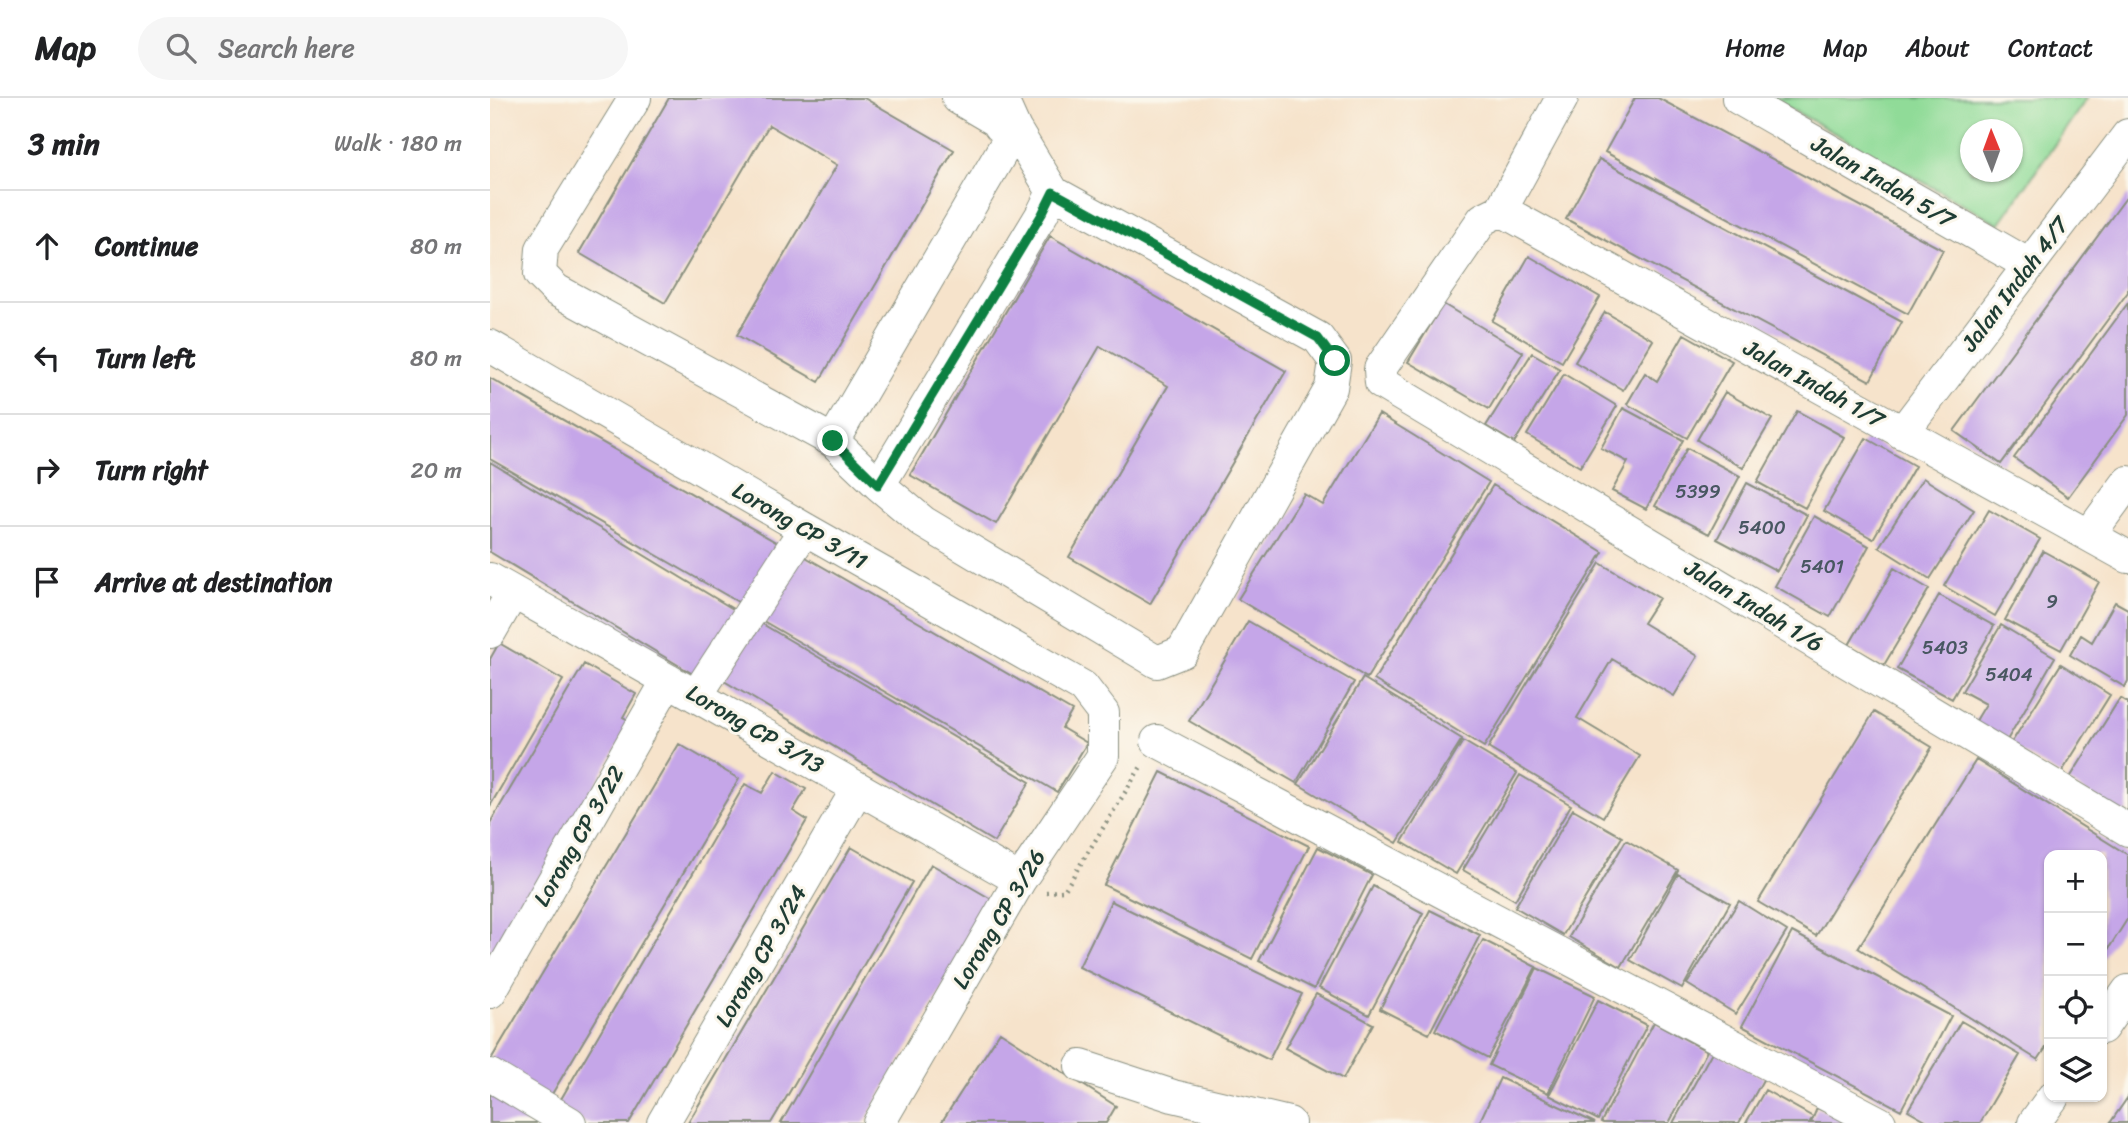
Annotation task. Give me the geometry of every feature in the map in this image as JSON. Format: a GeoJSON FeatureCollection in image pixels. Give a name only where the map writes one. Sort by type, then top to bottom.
{"type":"FeatureCollection","features":[{"type":"Feature","properties":{"kind":"street"},"geometry":{"type":"LineString","coordinates":[[635,98],[542,249],[540,274],[556,290],[833,441],[878,485],[923,522],[1157,662],[1182,652],[1331,388],[1335,361],[1318,338],[1053,192],[997,121],[958,98]]}},
{"type":"Feature","properties":{"kind":"street"},"geometry":{"type":"LineString","coordinates":[[833,441],[1011,136],[1006,109],[988,98]]}},
{"type":"Feature","properties":{"kind":"street"},"geometry":{"type":"LineString","coordinates":[[1501,210],[1562,98]]}},
{"type":"Feature","properties":{"kind":"street","name":"Jalan Indah 5/7"},"geometry":{"type":"LineString","coordinates":[[1738,98],[2029,265]]}},
{"type":"Feature","properties":{"kind":"street","name":"Jalan Indah 4/7"},"geometry":{"type":"LineString","coordinates":[[1902,433],[2128,135]]}},
{"type":"Feature","properties":{"kind":"street"},"geometry":{"type":"LineString","coordinates":[[878,485],[1053,192]]}},
{"type":"Feature","properties":{"kind":"street","name":"Jalan Indah 1/6"},"geometry":{"type":"LineString","coordinates":[[1501,210],[1483,219],[1380,369],[1381,383],[2128,830]]}},
{"type":"Feature","properties":{"kind":"street","name":"Jalan Indah 1/7"},"geometry":{"type":"LineString","coordinates":[[1501,210],[2128,557]]}},
{"type":"Feature","properties":{"kind":"street","name":"Lorong CP 3/11"},"geometry":{"type":"LineString","coordinates":[[490,346],[805,530],[1083,687],[1103,713]]}},
{"type":"Feature","properties":{"kind":"street"},"geometry":{"type":"LineString","coordinates":[[2089,535],[2128,482]]}},
{"type":"Feature","properties":{"kind":"street"},"geometry":{"type":"LineString","coordinates":[[696,696],[805,530]]}},
{"type":"Feature","properties":{"kind":"street"},"geometry":{"type":"LineString","coordinates":[[490,632],[502,586]]}},
{"type":"Feature","properties":{"kind":"street","name":"Lorong CP 3/13"},"geometry":{"type":"LineString","coordinates":[[502,586],[1020,880]]}},
{"type":"Feature","properties":{"kind":"street","name":"Lorong CP 3/22"},"geometry":{"type":"LineString","coordinates":[[490,992],[668,680]]}},
{"type":"Feature","properties":{"kind":"street","name":"Lorong CP 3/26"},"geometry":{"type":"LineString","coordinates":[[879,1123],[1020,880],[1103,755],[1103,713]]}},
{"type":"Feature","properties":{"kind":"street"},"geometry":{"type":"LineString","coordinates":[[1157,741],[1880,1123]]}},
{"type":"Feature","properties":{"kind":"street","name":"Lorong CP 3/24"},"geometry":{"type":"LineString","coordinates":[[663,1123],[858,788]]}},
{"type":"Feature","properties":{"kind":"street"},"geometry":{"type":"LineString","coordinates":[[2107,1021],[2128,991]]}},
{"type":"Feature","properties":{"kind":"street"},"geometry":{"type":"LineString","coordinates":[[1081,1066],[1173,1096],[1289,1123]]}},
{"type":"Feature","properties":{"kind":"street"},"geometry":{"type":"LineString","coordinates":[[490,1075],[570,1123]]}},
{"type":"Feature","properties":{"kind":"street"},"geometry":{"type":"LineString","coordinates":[[2034,1123],[2049,1102]]}},
{"type":"Feature","properties":{"kind":"path"},"geometry":{"type":"LineString","coordinates":[[1020,880],[1044,892],[1065,891],[1157,741]]}},
{"type":"Feature","properties":{"kind":"green space"},"geometry":{"type":"Polygon","coordinates":[[[1771,98],[2087,98],[1999,224],[1771,98]]]}},
{"type":"Feature","properties":{"kind":"building"},"geometry":{"type":"Polygon","coordinates":[[[669,98],[864,98],[954,150],[819,382],[737,335],[837,165],[769,125],[665,303],[579,253],[669,98]]]}},
{"type":"Feature","properties":{"kind":"building"},"geometry":{"type":"Polygon","coordinates":[[[1635,98],[1658,98],[1943,250],[1908,314],[1605,152],[1635,98]]]}},
{"type":"Feature","properties":{"kind":"building"},"geometry":{"type":"Polygon","coordinates":[[[1599,159],[1902,322],[1870,381],[1566,219],[1599,159]]]}},
{"type":"Feature","properties":{"kind":"building"},"geometry":{"type":"Polygon","coordinates":[[[2128,195],[2128,292],[2001,464],[1954,431],[2128,195]]]}},
{"type":"Feature","properties":{"kind":"building"},"geometry":{"type":"Polygon","coordinates":[[[1050,236],[1286,371],[1150,604],[1069,557],[1168,386],[1100,346],[996,524],[910,475],[1050,236]]]}},
{"type":"Feature","properties":{"kind":"building"},"geometry":{"type":"Polygon","coordinates":[[[1529,256],[1600,297],[1562,362],[1492,321],[1529,256]]]}},
{"type":"Feature","properties":{"kind":"building"},"geometry":{"type":"Polygon","coordinates":[[[2128,303],[2128,415],[2068,497],[2014,458],[2128,303]]]}},
{"type":"Feature","properties":{"kind":"building"},"geometry":{"type":"Polygon","coordinates":[[[1443,304],[1523,352],[1489,409],[1408,362],[1443,304]]]}},
{"type":"Feature","properties":{"kind":"building"},"geometry":{"type":"Polygon","coordinates":[[[1605,312],[1653,340],[1623,390],[1575,362],[1605,312]]]}},
{"type":"Feature","properties":{"kind":"building"},"geometry":{"type":"Polygon","coordinates":[[[1684,334],[1732,361],[1687,438],[1627,404],[1645,373],[1657,381],[1684,334]]]}},
{"type":"Feature","properties":{"kind":"building"},"geometry":{"type":"Polygon","coordinates":[[[1532,353],[1560,369],[1514,443],[1486,426],[1532,353]]]}},
{"type":"Feature","properties":{"kind":"building"},"geometry":{"type":"Polygon","coordinates":[[[1564,374],[1617,406],[1580,467],[1527,435],[1564,374]]]}},
{"type":"Feature","properties":{"kind":"building"},"geometry":{"type":"Polygon","coordinates":[[[490,378],[781,545],[745,606],[490,459],[490,378]]]}},
{"type":"Feature","properties":{"kind":"building"},"geometry":{"type":"Polygon","coordinates":[[[1725,392],[1772,419],[1743,468],[1697,440],[1725,392]]]}},
{"type":"Feature","properties":{"kind":"building"},"geometry":{"type":"Polygon","coordinates":[[[1623,408],[1683,440],[1646,509],[1612,491],[1628,462],[1601,448],[1623,408]]]}},
{"type":"Feature","properties":{"kind":"building"},"geometry":{"type":"Polygon","coordinates":[[[1797,411],[1844,437],[1805,508],[1757,482],[1797,411]]]}},
{"type":"Feature","properties":{"kind":"building"},"geometry":{"type":"Polygon","coordinates":[[[1379,414],[1489,482],[1367,678],[1238,599],[1304,494],[1323,505],[1379,414]]]}},
{"type":"Feature","properties":{"kind":"building"},"geometry":{"type":"Polygon","coordinates":[[[1866,438],[1915,466],[1873,539],[1824,511],[1866,438]]]}},
{"type":"Feature","properties":{"kind":"building"},"geometry":{"type":"Polygon","coordinates":[[[1687,448],[1740,476],[1709,534],[1655,506],[1687,448]]]}},
{"type":"Feature","properties":{"kind":"building"},"geometry":{"type":"Polygon","coordinates":[[[490,462],[738,612],[698,677],[490,552],[490,462]]]}},
{"type":"Feature","properties":{"kind":"building"},"geometry":{"type":"Polygon","coordinates":[[[1923,478],[1974,510],[1930,579],[1879,547],[1923,478]]]}},
{"type":"Feature","properties":{"kind":"building"},"geometry":{"type":"Polygon","coordinates":[[[1747,483],[1807,515],[1777,571],[1717,539],[1747,483]]]}},
{"type":"Feature","properties":{"kind":"building"},"geometry":{"type":"Polygon","coordinates":[[[1493,485],[1603,552],[1484,747],[1374,680],[1493,485]]]}},
{"type":"Feature","properties":{"kind":"building"},"geometry":{"type":"Polygon","coordinates":[[[1989,510],[2040,539],[1995,616],[1944,586],[1989,510]]]}},
{"type":"Feature","properties":{"kind":"building"},"geometry":{"type":"Polygon","coordinates":[[[1814,516],[1869,546],[1830,617],[1775,586],[1814,516]]]}},
{"type":"Feature","properties":{"kind":"building"},"geometry":{"type":"Polygon","coordinates":[[[2043,551],[2099,582],[2061,650],[2005,620],[2043,551]]]}},
{"type":"Feature","properties":{"kind":"building"},"geometry":{"type":"Polygon","coordinates":[[[797,552],[1072,711],[1062,728],[1087,743],[1057,792],[758,618],[797,552]]]}},
{"type":"Feature","properties":{"kind":"building"},"geometry":{"type":"Polygon","coordinates":[[[1600,563],[1659,598],[1643,623],[1698,656],[1674,696],[1612,659],[1577,718],[1640,756],[1603,817],[1488,748],[1600,563]]]}},
{"type":"Feature","properties":{"kind":"building"},"geometry":{"type":"Polygon","coordinates":[[[1894,568],[1929,589],[1884,665],[1849,645],[1894,568]]]}},
{"type":"Feature","properties":{"kind":"building"},"geometry":{"type":"Polygon","coordinates":[[[1939,595],[1994,626],[1952,699],[1897,669],[1939,595]]]}},
{"type":"Feature","properties":{"kind":"building"},"geometry":{"type":"Polygon","coordinates":[[[2115,602],[2128,609],[2128,681],[2125,687],[2070,655],[2081,635],[2092,642],[2115,602]]]}},
{"type":"Feature","properties":{"kind":"building"},"geometry":{"type":"Polygon","coordinates":[[[1248,621],[1354,682],[1296,783],[1189,721],[1248,621]]]}},
{"type":"Feature","properties":{"kind":"building"},"geometry":{"type":"Polygon","coordinates":[[[759,622],[1030,782],[994,842],[724,681],[759,622]]]}},
{"type":"Feature","properties":{"kind":"building"},"geometry":{"type":"Polygon","coordinates":[[[2001,625],[2055,657],[2006,742],[1974,724],[1986,704],[1962,691],[2001,625]]]}},
{"type":"Feature","properties":{"kind":"building"},"geometry":{"type":"Polygon","coordinates":[[[499,643],[563,680],[490,806],[490,659],[499,643]]]}},
{"type":"Feature","properties":{"kind":"building"},"geometry":{"type":"Polygon","coordinates":[[[584,664],[636,694],[623,717],[632,722],[490,964],[490,823],[584,664]]]}},
{"type":"Feature","properties":{"kind":"building"},"geometry":{"type":"Polygon","coordinates":[[[2061,664],[2110,695],[2060,775],[2010,745],[2061,664]]]}},
{"type":"Feature","properties":{"kind":"building"},"geometry":{"type":"Polygon","coordinates":[[[1363,678],[1462,739],[1397,843],[1298,784],[1363,678]]]}},
{"type":"Feature","properties":{"kind":"building"},"geometry":{"type":"Polygon","coordinates":[[[2120,698],[2128,703],[2128,809],[2124,816],[2068,781],[2120,698]]]}},
{"type":"Feature","properties":{"kind":"building"},"geometry":{"type":"Polygon","coordinates":[[[1874,712],[1932,747],[1816,936],[1758,902],[1874,712]]]}},
{"type":"Feature","properties":{"kind":"building"},"geometry":{"type":"Polygon","coordinates":[[[1463,741],[1517,773],[1456,874],[1402,842],[1463,741]]]}},
{"type":"Feature","properties":{"kind":"building"},"geometry":{"type":"Polygon","coordinates":[[[679,744],[739,779],[549,1099],[490,1061],[679,744]]]}},
{"type":"Feature","properties":{"kind":"building"},"geometry":{"type":"Polygon","coordinates":[[[1976,760],[2128,855],[2128,918],[2107,951],[2107,850],[2044,850],[2044,1051],[2038,1060],[1858,948],[1976,760]]]}},
{"type":"Feature","properties":{"kind":"building"},"geometry":{"type":"Polygon","coordinates":[[[775,771],[806,789],[793,811],[807,820],[629,1123],[586,1123],[557,1106],[745,784],[762,793],[775,771]]]}},
{"type":"Feature","properties":{"kind":"building"},"geometry":{"type":"Polygon","coordinates":[[[1161,772],[1309,846],[1252,959],[1104,885],[1161,772]]]}},
{"type":"Feature","properties":{"kind":"building"},"geometry":{"type":"Polygon","coordinates":[[[1520,775],[1571,805],[1515,900],[1463,870],[1520,775]]]}},
{"type":"Feature","properties":{"kind":"building"},"geometry":{"type":"Polygon","coordinates":[[[1573,809],[1622,837],[1563,935],[1515,907],[1573,809]]]}},
{"type":"Feature","properties":{"kind":"building"},"geometry":{"type":"Polygon","coordinates":[[[1626,840],[1678,870],[1621,967],[1569,937],[1626,840]]]}},
{"type":"Feature","properties":{"kind":"building"},"geometry":{"type":"Polygon","coordinates":[[[851,847],[912,882],[786,1098],[771,1123],[688,1123],[851,847]]]}},
{"type":"Feature","properties":{"kind":"building"},"geometry":{"type":"Polygon","coordinates":[[[1318,847],[1372,875],[1314,989],[1259,961],[1318,847]]]}},
{"type":"Feature","properties":{"kind":"building"},"geometry":{"type":"Polygon","coordinates":[[[931,864],[993,900],[864,1123],[781,1123],[931,864]]]}},
{"type":"Feature","properties":{"kind":"building"},"geometry":{"type":"Polygon","coordinates":[[[1678,874],[1730,903],[1682,989],[1630,960],[1678,874]]]}},
{"type":"Feature","properties":{"kind":"building"},"geometry":{"type":"Polygon","coordinates":[[[1373,886],[1423,913],[1369,1015],[1319,988],[1373,886]]]}},
{"type":"Feature","properties":{"kind":"building"},"geometry":{"type":"Polygon","coordinates":[[[1111,901],[1302,994],[1269,1060],[1079,967],[1111,901]]]}},
{"type":"Feature","properties":{"kind":"building"},"geometry":{"type":"Polygon","coordinates":[[[1739,901],[1787,931],[1736,1014],[1687,984],[1739,901]]]}},
{"type":"Feature","properties":{"kind":"building"},"geometry":{"type":"Polygon","coordinates":[[[1430,910],[1480,935],[1429,1034],[1380,1009],[1430,910]]]}},
{"type":"Feature","properties":{"kind":"building"},"geometry":{"type":"Polygon","coordinates":[[[1792,932],[1951,1016],[1901,1110],[1742,1026],[1792,932]]]}},
{"type":"Feature","properties":{"kind":"building"},"geometry":{"type":"Polygon","coordinates":[[[1483,940],[1536,967],[1488,1058],[1435,1030],[1483,940]]]}},
{"type":"Feature","properties":{"kind":"building"},"geometry":{"type":"Polygon","coordinates":[[[1537,968],[1595,996],[1548,1093],[1489,1065],[1537,968]]]}},
{"type":"Feature","properties":{"kind":"building"},"geometry":{"type":"Polygon","coordinates":[[[1316,994],[1373,1024],[1343,1079],[1285,1048],[1316,994]]]}},
{"type":"Feature","properties":{"kind":"building"},"geometry":{"type":"Polygon","coordinates":[[[1598,1000],[1647,1025],[1598,1120],[1549,1095],[1598,1000]]]}},
{"type":"Feature","properties":{"kind":"building"},"geometry":{"type":"Polygon","coordinates":[[[1961,1021],[2020,1055],[1980,1123],[1931,1123],[1908,1110],[1961,1021]]]}},
{"type":"Feature","properties":{"kind":"building"},"geometry":{"type":"Polygon","coordinates":[[[1654,1022],[1707,1051],[1669,1123],[1601,1122],[1654,1022]]]}},
{"type":"Feature","properties":{"kind":"building"},"geometry":{"type":"Polygon","coordinates":[[[1000,1032],[1116,1106],[1106,1123],[941,1123],[1000,1032]]]}},
{"type":"Feature","properties":{"kind":"building"},"geometry":{"type":"Polygon","coordinates":[[[1713,1050],[1764,1078],[1739,1123],[1673,1123],[1713,1050]]]}},
{"type":"Feature","properties":{"kind":"building"},"geometry":{"type":"Polygon","coordinates":[[[1500,1078],[1595,1123],[1479,1123],[1500,1078]]]}},
{"type":"Feature","properties":{"kind":"building"},"geometry":{"type":"Polygon","coordinates":[[[490,1083],[542,1112],[536,1123],[490,1123],[490,1083]]]}},
{"type":"Feature","properties":{"kind":"building"},"geometry":{"type":"Polygon","coordinates":[[[1765,1090],[1813,1117],[1809,1123],[1746,1123],[1765,1090]]]}},
{"type":"Feature","properties":{"kind":"building"},"geometry":{"type":"Polygon","coordinates":[[[2128,1097],[2128,1123],[2110,1123],[2128,1097]]]}},
{"type":"Feature","properties":{"kind":"building"},"geometry":{"type":"Polygon","coordinates":[[[1817,1108],[1851,1123],[1811,1123],[1817,1108]]]}},
{"type":"Feature","properties":{"kind":"route"},"geometry":{"type":"LineString","coordinates":[[833,441],[878,485],[1053,192],[1318,338],[1335,361]]}}]}
